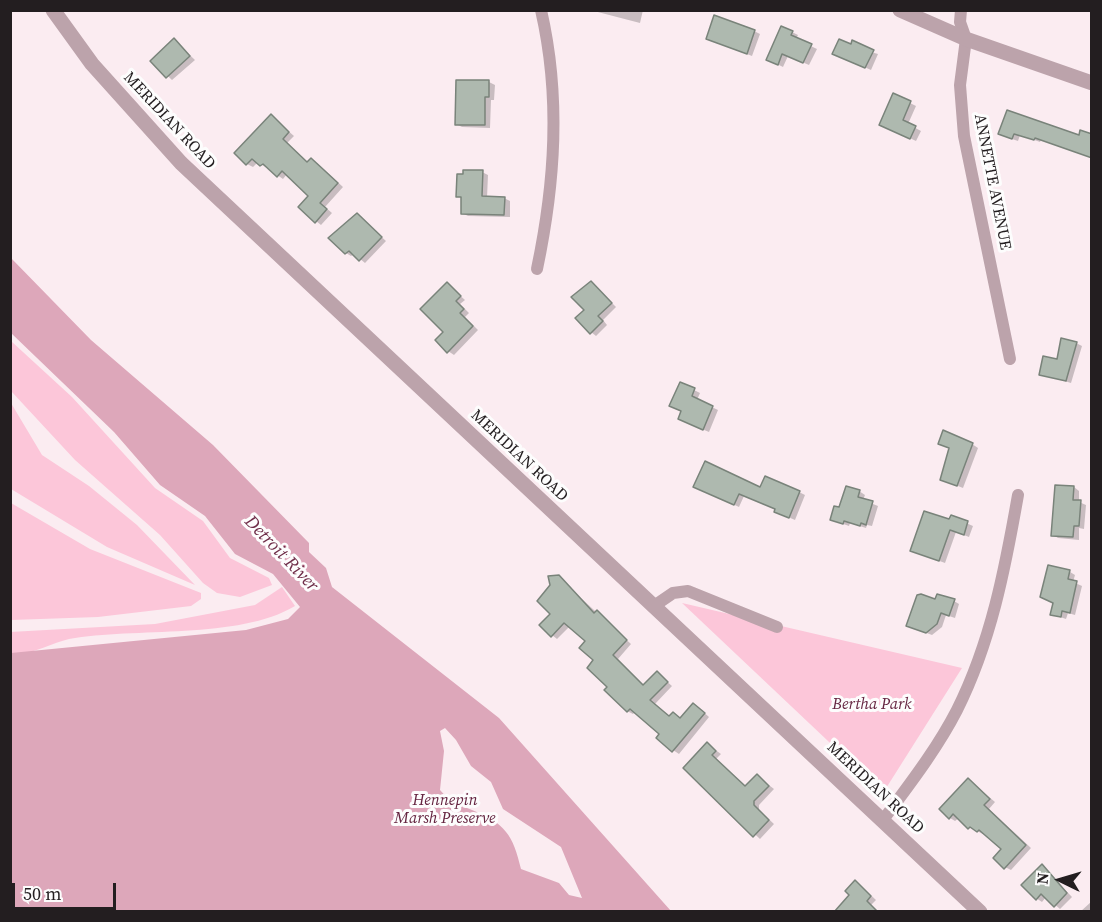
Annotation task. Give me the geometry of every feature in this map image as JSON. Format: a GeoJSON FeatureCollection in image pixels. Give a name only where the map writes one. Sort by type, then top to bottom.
{"type":"FeatureCollection","features":[{"type":"Feature","properties":{"kind":"street","name":"MERIDIAN ROAD"},"geometry":{"type":"LineString","coordinates":[[52,10],[92,64],[181,163],[980,912]]}},
{"type":"Feature","properties":{"kind":"street"},"geometry":{"type":"LineString","coordinates":[[537,269],[547,221],[554,137],[552,74],[541,10]]}},
{"type":"Feature","properties":{"kind":"street"},"geometry":{"type":"LineString","coordinates":[[900,10],[966,39],[1092,83]]}},
{"type":"Feature","properties":{"kind":"street","name":"ANNETTE AVENUE"},"geometry":{"type":"LineString","coordinates":[[961,10],[960,22],[966,39],[960,85],[964,136],[1010,359]]}},
{"type":"Feature","properties":{"kind":"street"},"geometry":{"type":"LineString","coordinates":[[882,820],[935,747],[971,679],[999,597],[1018,495]]}},
{"type":"Feature","properties":{"kind":"street"},"geometry":{"type":"LineString","coordinates":[[654,606],[673,593],[688,591],[777,627]]}},
{"type":"Feature","properties":{"kind":"green space"},"geometry":{"type":"Polygon","coordinates":[[[11,341],[72,397],[155,488],[203,521],[230,558],[269,578],[272,585],[240,597],[217,593],[203,583],[160,535],[75,460],[11,391],[11,341]]]}},
{"type":"Feature","properties":{"kind":"green space"},"geometry":{"type":"Polygon","coordinates":[[[11,403],[42,455],[89,486],[137,525],[195,585],[107,547],[11,489],[11,403]]]}},
{"type":"Feature","properties":{"kind":"green space"},"geometry":{"type":"Polygon","coordinates":[[[11,503],[90,549],[201,593],[201,599],[191,606],[98,617],[11,620],[11,503]]]}},
{"type":"Feature","properties":{"kind":"green space"},"geometry":{"type":"Polygon","coordinates":[[[282,587],[295,606],[272,617],[245,624],[185,631],[69,639],[25,653],[11,653],[10,632],[155,624],[255,605],[282,587]]]}},
{"type":"Feature","properties":{"kind":"green space","name":"Bertha Park"},"geometry":{"type":"Polygon","coordinates":[[[682,603],[962,668],[883,793],[682,603]]]}},
{"type":"Feature","properties":{"kind":"water","name":"Detroit River"},"geometry":{"type":"Polygon","coordinates":[[[11,258],[91,340],[213,445],[309,543],[309,552],[326,568],[332,587],[499,718],[671,911],[11,911],[11,653],[246,630],[288,619],[300,607],[273,574],[235,554],[205,516],[160,485],[114,432],[11,333],[11,258]],[[445,728],[440,731],[444,751],[440,790],[455,802],[500,825],[515,847],[521,869],[559,883],[569,895],[582,898],[561,847],[503,809],[491,782],[471,766],[456,740],[445,728]]]}},
{"type":"Feature","properties":{"kind":"building"},"geometry":{"type":"Polygon","coordinates":[[[714,15],[755,30],[747,54],[706,39],[714,15]]]}},
{"type":"Feature","properties":{"kind":"building"},"geometry":{"type":"Polygon","coordinates":[[[781,26],[793,31],[791,35],[812,44],[803,63],[782,54],[778,65],[766,60],[781,26]]]}},
{"type":"Feature","properties":{"kind":"building"},"geometry":{"type":"Polygon","coordinates":[[[174,38],[190,56],[166,78],[150,61],[174,38]]]}},
{"type":"Feature","properties":{"kind":"building"},"geometry":{"type":"Polygon","coordinates":[[[839,39],[851,44],[852,40],[874,50],[865,68],[832,54],[839,39]]]}},
{"type":"Feature","properties":{"kind":"building"},"geometry":{"type":"Polygon","coordinates":[[[456,80],[489,80],[489,97],[485,97],[485,125],[455,125],[456,80]]]}},
{"type":"Feature","properties":{"kind":"building"},"geometry":{"type":"Polygon","coordinates":[[[893,93],[911,101],[903,120],[916,126],[910,139],[879,125],[893,93]]]}},
{"type":"Feature","properties":{"kind":"building"},"geometry":{"type":"Polygon","coordinates":[[[1007,110],[1079,135],[1080,130],[1092,134],[1092,158],[1035,138],[1034,140],[1014,134],[1012,139],[998,134],[1007,110]]]}},
{"type":"Feature","properties":{"kind":"building"},"geometry":{"type":"Polygon","coordinates":[[[271,114],[289,132],[283,139],[307,162],[311,158],[338,183],[320,203],[327,209],[315,223],[298,207],[308,196],[282,171],[277,177],[263,164],[260,166],[252,159],[246,165],[234,153],[271,114]]]}},
{"type":"Feature","properties":{"kind":"building"},"geometry":{"type":"Polygon","coordinates":[[[463,170],[483,170],[482,196],[505,197],[504,215],[461,214],[461,197],[456,197],[457,174],[463,174],[463,170]]]}},
{"type":"Feature","properties":{"kind":"building"},"geometry":{"type":"Polygon","coordinates":[[[357,213],[382,237],[359,261],[349,251],[345,254],[328,238],[357,213]]]}},
{"type":"Feature","properties":{"kind":"building"},"geometry":{"type":"Polygon","coordinates":[[[591,281],[612,303],[598,316],[603,321],[590,334],[575,318],[584,310],[571,297],[591,281]]]}},
{"type":"Feature","properties":{"kind":"building"},"geometry":{"type":"Polygon","coordinates":[[[447,282],[461,296],[456,301],[464,309],[460,313],[473,326],[447,353],[435,340],[443,332],[420,309],[447,282]]]}},
{"type":"Feature","properties":{"kind":"building"},"geometry":{"type":"Polygon","coordinates":[[[1061,338],[1077,342],[1066,381],[1039,375],[1043,356],[1057,359],[1061,338]]]}},
{"type":"Feature","properties":{"kind":"building"},"geometry":{"type":"Polygon","coordinates":[[[680,382],[695,388],[692,396],[713,406],[703,430],[678,419],[681,411],[669,406],[680,382]]]}},
{"type":"Feature","properties":{"kind":"building"},"geometry":{"type":"Polygon","coordinates":[[[943,430],[973,443],[957,486],[940,480],[949,448],[938,444],[943,430]]]}},
{"type":"Feature","properties":{"kind":"building"},"geometry":{"type":"Polygon","coordinates":[[[705,461],[760,487],[765,476],[800,491],[789,518],[774,512],[775,509],[739,494],[734,505],[693,487],[705,461]]]}},
{"type":"Feature","properties":{"kind":"building"},"geometry":{"type":"Polygon","coordinates":[[[1055,485],[1074,486],[1073,500],[1081,500],[1079,526],[1074,526],[1073,537],[1051,536],[1055,485]]]}},
{"type":"Feature","properties":{"kind":"building"},"geometry":{"type":"Polygon","coordinates":[[[846,486],[860,490],[858,497],[873,501],[866,525],[861,523],[860,526],[844,521],[843,524],[830,520],[834,506],[839,507],[846,486]]]}},
{"type":"Feature","properties":{"kind":"building"},"geometry":{"type":"Polygon","coordinates":[[[924,511],[949,519],[951,515],[968,521],[964,535],[950,530],[939,561],[910,551],[924,511]]]}},
{"type":"Feature","properties":{"kind":"building"},"geometry":{"type":"Polygon","coordinates":[[[1048,565],[1070,570],[1068,579],[1077,581],[1070,613],[1062,611],[1061,617],[1050,615],[1053,603],[1040,597],[1048,565]]]}},
{"type":"Feature","properties":{"kind":"building"},"geometry":{"type":"Polygon","coordinates":[[[559,575],[594,613],[597,610],[627,640],[613,655],[643,685],[657,671],[668,682],[650,700],[669,716],[673,712],[680,718],[693,703],[705,713],[672,752],[656,738],[659,734],[630,709],[627,712],[604,690],[607,687],[587,668],[593,660],[579,648],[585,641],[564,623],[551,637],[539,625],[550,614],[537,601],[550,585],[548,576],[559,575]]]}},
{"type":"Feature","properties":{"kind":"building"},"geometry":{"type":"Polygon","coordinates":[[[921,594],[935,599],[937,594],[955,599],[949,616],[941,613],[937,624],[926,633],[906,626],[917,595],[921,594]]]}},
{"type":"Feature","properties":{"kind":"building"},"geometry":{"type":"Polygon","coordinates":[[[707,742],[716,751],[712,755],[745,786],[757,774],[769,786],[754,801],[754,805],[769,820],[753,837],[683,768],[707,742]]]}},
{"type":"Feature","properties":{"kind":"building"},"geometry":{"type":"Polygon","coordinates":[[[968,778],[990,799],[984,805],[1026,845],[1004,869],[993,858],[1001,849],[979,830],[977,832],[970,827],[968,829],[953,814],[949,819],[939,809],[968,778]]]}},
{"type":"Feature","properties":{"kind":"building"},"geometry":{"type":"Polygon","coordinates":[[[1042,864],[1067,893],[1054,907],[1041,894],[1036,900],[1021,885],[1042,864]]]}},
{"type":"Feature","properties":{"kind":"building"},"geometry":{"type":"Polygon","coordinates":[[[855,880],[871,896],[867,901],[878,912],[834,912],[849,895],[845,891],[855,880]]]}},
{"type":"Feature","properties":{"kind":"park label","name":"Hennepin Marsh Preserve"},"geometry":{"type":"Point","coordinates":[445,810]}}]}
